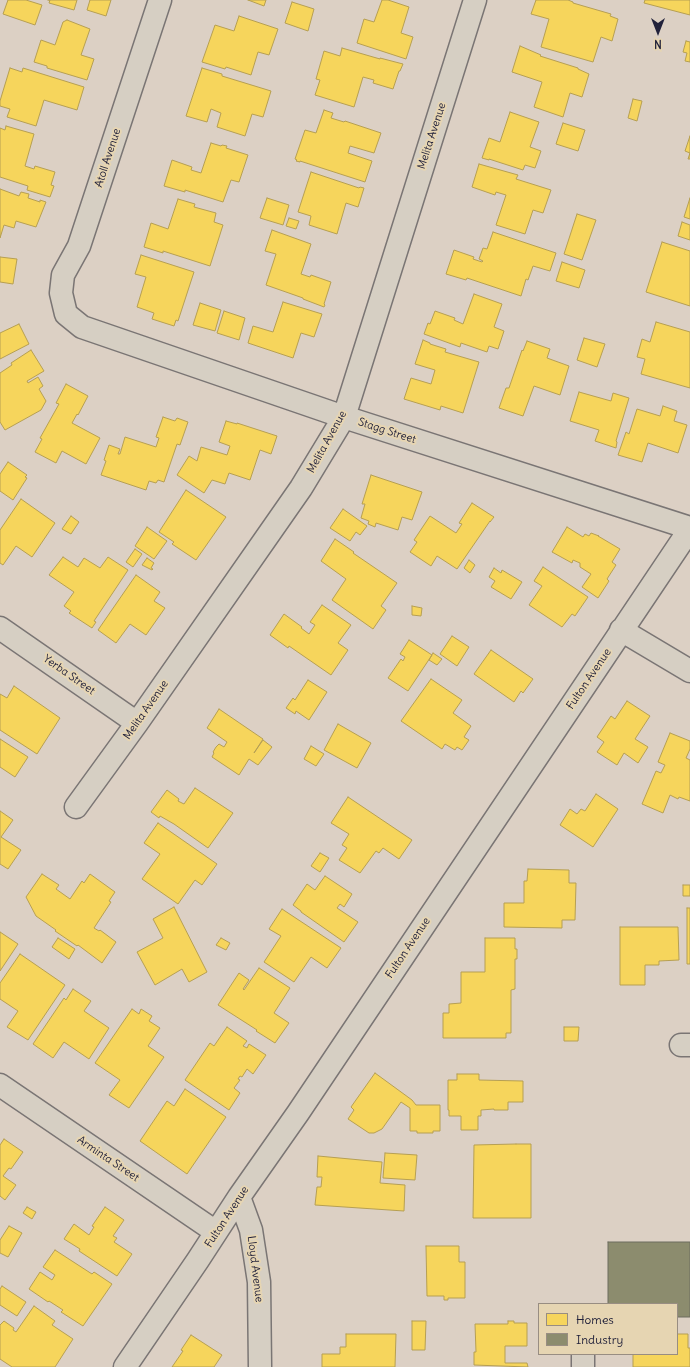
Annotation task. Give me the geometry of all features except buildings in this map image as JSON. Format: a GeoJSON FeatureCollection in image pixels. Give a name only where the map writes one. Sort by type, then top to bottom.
{"type":"FeatureCollection","features":[{"type":"Feature","properties":{"kind":"street","name":"Atoll Avenue"},"geometry":{"type":"LineString","coordinates":[[66,314],[61,293],[63,275],[79,246],[160,0]]}},
{"type":"Feature","properties":{"kind":"street","name":"Melita Avenue"},"geometry":{"type":"LineString","coordinates":[[76,807],[137,723],[302,488],[344,417],[475,0]]}},
{"type":"Feature","properties":{"kind":"street","name":"Stagg Street"},"geometry":{"type":"LineString","coordinates":[[66,314],[82,327],[344,417],[690,528]]}},
{"type":"Feature","properties":{"kind":"street","name":"Fulton Avenue"},"geometry":{"type":"LineString","coordinates":[[124,1367],[198,1260],[239,1197],[298,1113],[690,528]]}},
{"type":"Feature","properties":{"kind":"street","name":"Yerba Street"},"geometry":{"type":"LineString","coordinates":[[0,628],[137,723]]}},
{"type":"Feature","properties":{"kind":"street"},"geometry":{"type":"LineString","coordinates":[[622,630],[690,671]]}},
{"type":"Feature","properties":{"kind":"street","name":"Arminta Street"},"geometry":{"type":"LineString","coordinates":[[0,1085],[216,1232]]}},
{"type":"Feature","properties":{"kind":"street","name":"Lloyd Avenue"},"geometry":{"type":"LineString","coordinates":[[239,1197],[251,1230],[259,1282],[260,1367]]}},
{"type":"Feature","properties":{"kind":"street"},"geometry":{"type":"LineString","coordinates":[[583,1355],[583,1367]]}}]}
